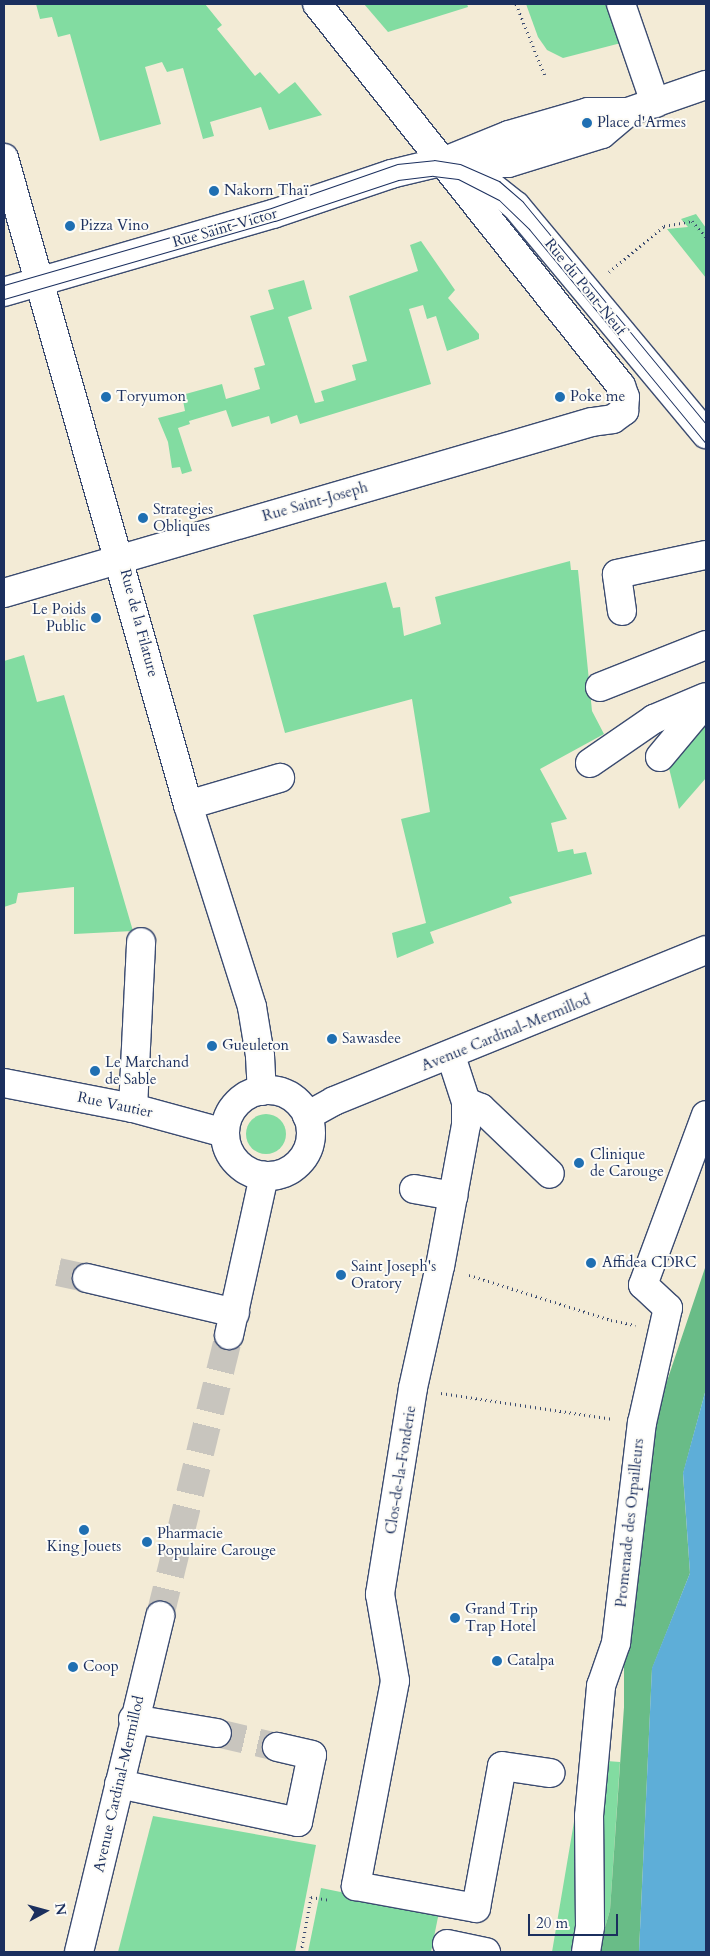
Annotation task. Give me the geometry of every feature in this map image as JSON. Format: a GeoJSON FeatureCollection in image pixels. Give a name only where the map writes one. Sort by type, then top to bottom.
{"type":"FeatureCollection","features":[{"type":"Feature","properties":{"kind":"street","name":"Rue du Pont-Neuf"},"geometry":{"type":"LineString","coordinates":[[316,4],[445,161],[621,386],[625,397],[624,411]]}},
{"type":"Feature","properties":{"kind":"street"},"geometry":{"type":"LineString","coordinates":[[621,4],[655,102]]}},
{"type":"Feature","properties":{"kind":"street"},"geometry":{"type":"LineString","coordinates":[[445,161],[509,135],[588,112],[628,112],[706,85]]}},
{"type":"Feature","properties":{"kind":"street","name":"Rue de la Filature"},"geometry":{"type":"LineString","coordinates":[[4,158],[121,559],[188,805],[252,1007],[262,1091]]}},
{"type":"Feature","properties":{"kind":"street","name":"Rue du Pont-Neuf"},"geometry":{"type":"LineString","coordinates":[[445,161],[482,179],[516,206],[706,434]]}},
{"type":"Feature","properties":{"kind":"street","name":"Rue Saint-Victor"},"geometry":{"type":"LineString","coordinates":[[4,292],[273,214],[391,174],[445,161]]}},
{"type":"Feature","properties":{"kind":"street","name":"Rue Saint-Joseph"},"geometry":{"type":"LineString","coordinates":[[4,593],[592,422],[613,419],[624,411]]}},
{"type":"Feature","properties":{"kind":"street"},"geometry":{"type":"LineString","coordinates":[[622,611],[617,574],[706,555]]}},
{"type":"Feature","properties":{"kind":"street"},"geometry":{"type":"LineString","coordinates":[[600,687],[706,645]]}},
{"type":"Feature","properties":{"kind":"street"},"geometry":{"type":"LineString","coordinates":[[590,763],[654,719],[706,697]]}},
{"type":"Feature","properties":{"kind":"street"},"geometry":{"type":"LineString","coordinates":[[660,757],[706,702]]}},
{"type":"Feature","properties":{"kind":"street"},"geometry":{"type":"LineString","coordinates":[[188,805],[280,778]]}},
{"type":"Feature","properties":{"kind":"street"},"geometry":{"type":"LineString","coordinates":[[133,1108],[141,942]]}},
{"type":"Feature","properties":{"kind":"street","name":"Avenue Cardinal-Mermillod"},"geometry":{"type":"LineString","coordinates":[[307,1116],[334,1101],[451,1056],[706,950]]}},
{"type":"Feature","properties":{"kind":"street","name":"Clos-de-la-Fonderie"},"geometry":{"type":"LineString","coordinates":[[451,1056],[466,1102],[463,1149],[413,1388],[380,1594],[395,1682],[356,1886],[476,1908],[502,1766],[550,1774]]}},
{"type":"Feature","properties":{"kind":"street","name":"Rue Vautier"},"geometry":{"type":"LineString","coordinates":[[4,1083],[133,1108],[225,1133]]}},
{"type":"Feature","properties":{"kind":"street"},"geometry":{"type":"LineString","coordinates":[[262,1091],[287,1095],[307,1116],[311,1133],[307,1150],[296,1165],[281,1174],[264,1176],[245,1170],[235,1162],[225,1133],[228,1116],[238,1102],[262,1091]]}},
{"type":"Feature","properties":{"kind":"street"},"geometry":{"type":"LineString","coordinates":[[466,1102],[481,1108],[550,1174]]}},
{"type":"Feature","properties":{"kind":"street","name":"Promenade des Orpailleurs"},"geometry":{"type":"LineString","coordinates":[[586,1952],[590,1926],[589,1816],[601,1686],[616,1643],[642,1423],[668,1308],[643,1285],[706,1115]]}},
{"type":"Feature","properties":{"kind":"street"},"geometry":{"type":"LineString","coordinates":[[87,1278],[232,1324],[264,1176]]}},
{"type":"Feature","properties":{"kind":"street"},"geometry":{"type":"LineString","coordinates":[[414,1189],[453,1196]]}},
{"type":"Feature","properties":{"kind":"street","name":"Avenue Cardinal-Mermillod"},"geometry":{"type":"LineString","coordinates":[[79,1952],[133,1719],[160,1616]]}},
{"type":"Feature","properties":{"kind":"street"},"geometry":{"type":"LineString","coordinates":[[133,1719],[218,1733]]}},
{"type":"Feature","properties":{"kind":"street"},"geometry":{"type":"LineString","coordinates":[[119,1784],[298,1822],[312,1755],[277,1747]]}},
{"type":"Feature","properties":{"kind":"street"},"geometry":{"type":"LineString","coordinates":[[447,1944],[486,1952]]}},
{"type":"Feature","properties":{"kind":"path"},"geometry":{"type":"LineString","coordinates":[[516,4],[545,76]]}},
{"type":"Feature","properties":{"kind":"path"},"geometry":{"type":"LineString","coordinates":[[605,275],[664,226],[692,221],[706,237]]}},
{"type":"Feature","properties":{"kind":"path"},"geometry":{"type":"LineString","coordinates":[[440,1266],[611,1320],[662,1330]]}},
{"type":"Feature","properties":{"kind":"path"},"geometry":{"type":"LineString","coordinates":[[413,1388],[642,1423]]}},
{"type":"Feature","properties":{"kind":"green space"},"geometry":{"type":"Polygon","coordinates":[[[36,4],[205,4],[222,25],[217,29],[255,76],[260,72],[279,94],[295,82],[322,115],[269,130],[261,107],[210,122],[214,136],[203,139],[183,68],[167,72],[162,62],[145,67],[161,124],[100,141],[70,34],[58,37],[52,17],[40,19],[36,4]]]}},
{"type":"Feature","properties":{"kind":"green space"},"geometry":{"type":"Polygon","coordinates":[[[364,4],[467,4],[468,7],[388,32],[364,4]]]}},
{"type":"Feature","properties":{"kind":"green space"},"geometry":{"type":"Polygon","coordinates":[[[526,4],[607,4],[621,43],[563,58],[547,50],[538,37],[526,4]]]}},
{"type":"Feature","properties":{"kind":"green space"},"geometry":{"type":"Polygon","coordinates":[[[696,214],[706,228],[706,278],[667,229],[688,227],[681,219],[696,214]]]}},
{"type":"Feature","properties":{"kind":"green space"},"geometry":{"type":"Polygon","coordinates":[[[421,241],[455,290],[448,298],[479,334],[479,339],[447,351],[436,316],[427,319],[423,305],[409,309],[431,384],[300,424],[297,415],[271,424],[269,416],[232,427],[226,410],[189,421],[190,424],[178,428],[192,471],[182,474],[180,467],[172,468],[168,442],[158,418],[185,411],[182,395],[222,384],[226,399],[260,389],[254,368],[265,365],[250,316],[274,309],[268,290],[304,280],[312,309],[288,317],[315,403],[324,401],[321,391],[356,380],[352,365],[367,361],[349,296],[418,271],[410,245],[421,241]]]}},
{"type":"Feature","properties":{"kind":"green space"},"geometry":{"type":"Polygon","coordinates":[[[570,561],[571,570],[578,570],[592,711],[604,734],[540,769],[567,819],[551,823],[558,852],[573,849],[574,854],[586,852],[592,874],[509,897],[512,903],[430,932],[434,943],[397,958],[392,933],[426,923],[401,819],[430,812],[412,699],[285,733],[253,615],[386,582],[393,608],[400,607],[404,636],[441,624],[435,597],[570,561]]]}},
{"type":"Feature","properties":{"kind":"green space"},"geometry":{"type":"Polygon","coordinates":[[[24,655],[37,702],[64,695],[133,931],[74,934],[74,887],[18,893],[16,903],[4,907],[4,661],[24,655]]]}},
{"type":"Feature","properties":{"kind":"green space"},"geometry":{"type":"Polygon","coordinates":[[[706,717],[706,778],[679,809],[668,764],[706,717]]]}},
{"type":"Feature","properties":{"kind":"green space"},"geometry":{"type":"Polygon","coordinates":[[[262,1114],[270,1114],[277,1117],[283,1123],[286,1134],[283,1145],[277,1151],[270,1154],[262,1154],[255,1151],[249,1145],[246,1138],[246,1130],[249,1123],[255,1117],[262,1114]]]}},
{"type":"Feature","properties":{"kind":"green space"},"geometry":{"type":"Polygon","coordinates":[[[706,1265],[706,1389],[683,1474],[690,1573],[652,1669],[639,1952],[598,1952],[610,1910],[624,1707],[624,1629],[650,1441],[663,1393],[706,1265]]]}},
{"type":"Feature","properties":{"kind":"green space"},"geometry":{"type":"Polygon","coordinates":[[[580,1759],[620,1762],[610,1910],[598,1952],[552,1952],[577,1804],[580,1759]]]}},
{"type":"Feature","properties":{"kind":"green space"},"geometry":{"type":"Polygon","coordinates":[[[153,1816],[316,1845],[295,1952],[118,1952],[153,1816]]]}},
{"type":"Feature","properties":{"kind":"green space"},"geometry":{"type":"Polygon","coordinates":[[[321,1888],[439,1912],[431,1952],[308,1952],[321,1888]]]}},
{"type":"Feature","properties":{"kind":"water"},"geometry":{"type":"Polygon","coordinates":[[[706,1389],[706,1952],[639,1952],[652,1668],[690,1573],[683,1473],[706,1389]]]}},
{"type":"Feature","properties":{"kind":"tunnel"},"geometry":{"type":"LineString","coordinates":[[58,1272],[87,1278]]}},
{"type":"Feature","properties":{"kind":"tunnel"},"geometry":{"type":"LineString","coordinates":[[160,1616],[229,1335]]}},
{"type":"Feature","properties":{"kind":"tunnel"},"geometry":{"type":"LineString","coordinates":[[217,1733],[277,1747]]}},
{"type":"Feature","properties":{"kind":"tram line"},"geometry":{"type":"LineString","coordinates":[[4,285],[271,208],[397,164],[434,160],[460,164],[499,181],[523,202],[706,424]]}},
{"type":"Feature","properties":{"kind":"tram line"},"geometry":{"type":"LineString","coordinates":[[4,299],[275,221],[398,180],[433,176],[458,179],[499,200],[529,229],[706,444]]}},
{"type":"Feature","properties":{"kind":"place","name":"Place d'Armes"},"geometry":{"type":"Point","coordinates":[587,123]}},
{"type":"Feature","properties":{"kind":"place","name":"Nakorn Thaï"},"geometry":{"type":"Point","coordinates":[214,191]}},
{"type":"Feature","properties":{"kind":"place","name":"Pizza Vino"},"geometry":{"type":"Point","coordinates":[70,226]}},
{"type":"Feature","properties":{"kind":"place","name":"Toryumon"},"geometry":{"type":"Point","coordinates":[106,397]}},
{"type":"Feature","properties":{"kind":"place","name":"Poke me"},"geometry":{"type":"Point","coordinates":[560,397]}},
{"type":"Feature","properties":{"kind":"place","name":"Strategies Obliques"},"geometry":{"type":"Point","coordinates":[143,518]}},
{"type":"Feature","properties":{"kind":"place","name":"Le Poids Public"},"geometry":{"type":"Point","coordinates":[96,618]}},
{"type":"Feature","properties":{"kind":"place","name":"Sawasdee"},"geometry":{"type":"Point","coordinates":[332,1039]}},
{"type":"Feature","properties":{"kind":"place","name":"Gueuleton"},"geometry":{"type":"Point","coordinates":[212,1046]}},
{"type":"Feature","properties":{"kind":"place","name":"Le Marchand de Sable"},"geometry":{"type":"Point","coordinates":[95,1071]}},
{"type":"Feature","properties":{"kind":"place","name":"Clinique de Carouge"},"geometry":{"type":"Point","coordinates":[579,1163]}},
{"type":"Feature","properties":{"kind":"place","name":"Affidea CDRC"},"geometry":{"type":"Point","coordinates":[591,1263]}},
{"type":"Feature","properties":{"kind":"place","name":"Saint Joseph's Oratory"},"geometry":{"type":"Point","coordinates":[341,1275]}},
{"type":"Feature","properties":{"kind":"place","name":"King Jouets"},"geometry":{"type":"Point","coordinates":[84,1530]}},
{"type":"Feature","properties":{"kind":"place","name":"Pharmacie Populaire Carouge"},"geometry":{"type":"Point","coordinates":[147,1542]}},
{"type":"Feature","properties":{"kind":"place","name":"Grand Trip Trap Hotel"},"geometry":{"type":"Point","coordinates":[455,1618]}},
{"type":"Feature","properties":{"kind":"place","name":"Catalpa"},"geometry":{"type":"Point","coordinates":[497,1661]}},
{"type":"Feature","properties":{"kind":"place","name":"Coop"},"geometry":{"type":"Point","coordinates":[73,1667]}}]}
